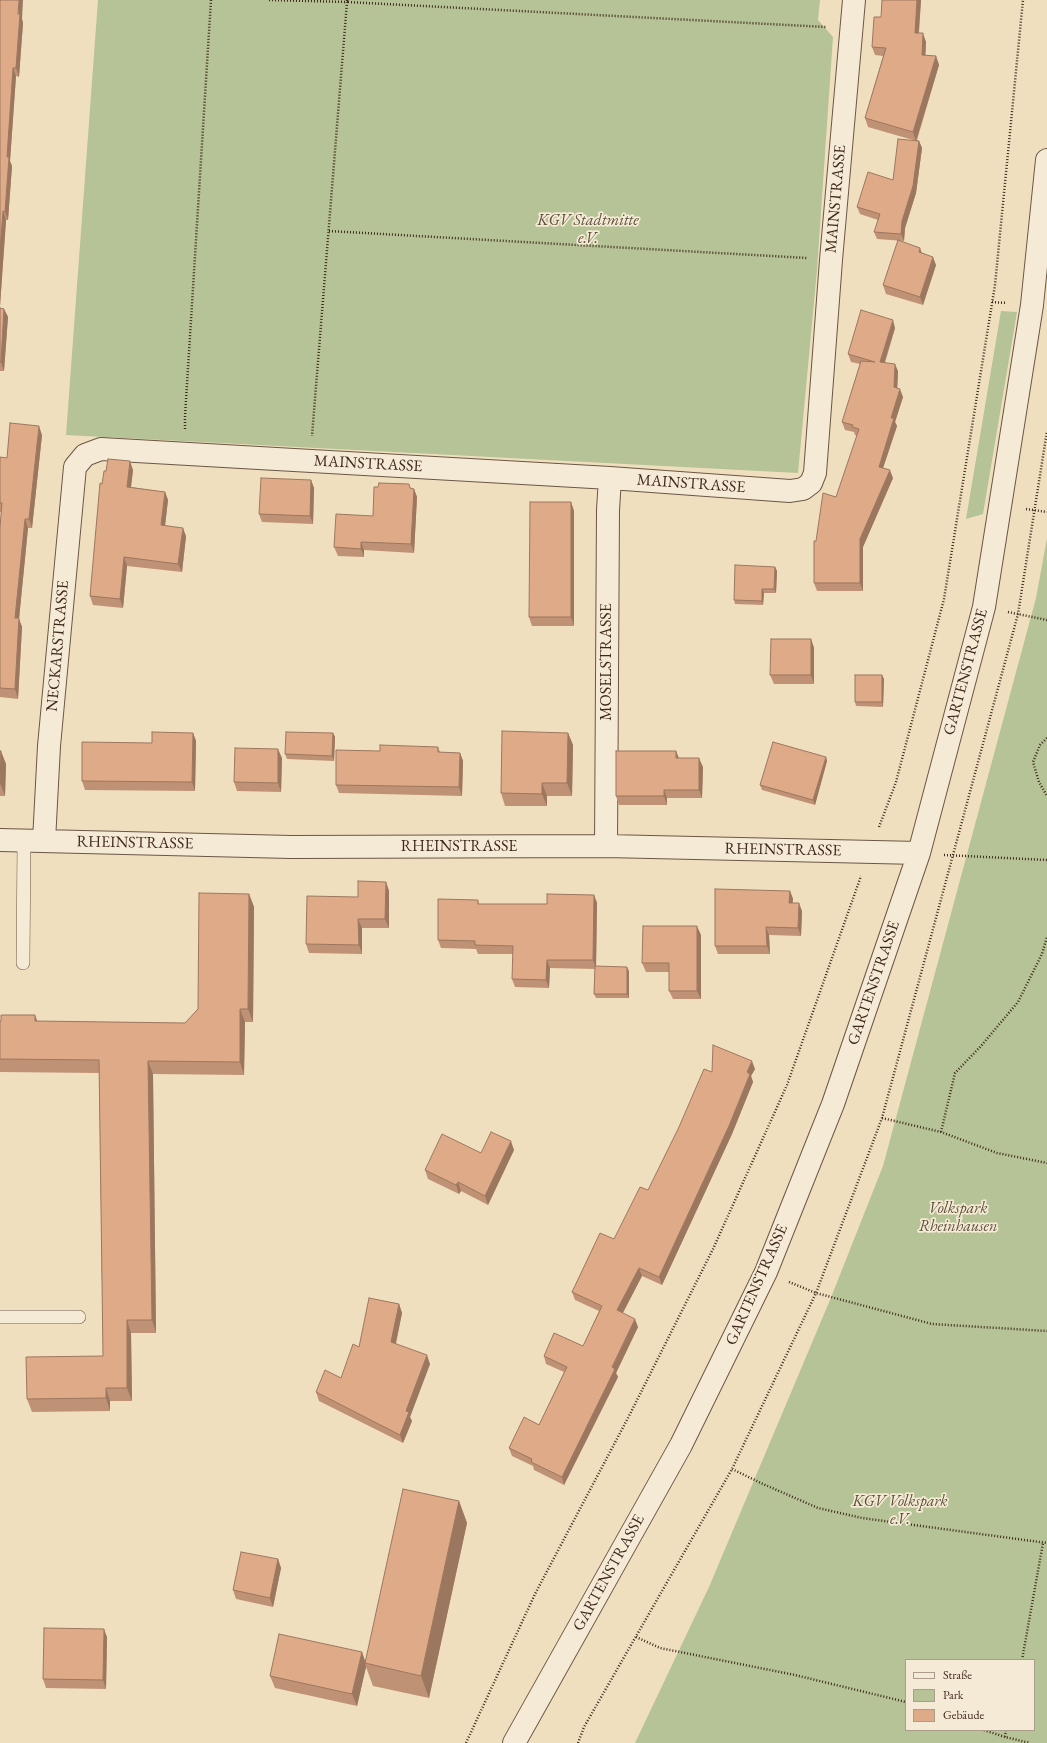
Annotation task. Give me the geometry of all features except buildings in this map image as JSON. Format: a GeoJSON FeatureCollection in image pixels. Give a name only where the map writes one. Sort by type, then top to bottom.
{"type":"FeatureCollection","features":[{"type":"Feature","properties":{"kind":"street","name":"MAINSTRASSE"},"geometry":{"type":"LineString","coordinates":[[85,455],[101,449],[610,478],[790,491],[803,489],[811,483],[815,473],[831,260],[854,0]]}},
{"type":"Feature","properties":{"kind":"street","name":"GARTENSTRASSE"},"geometry":{"type":"LineString","coordinates":[[514,1743],[681,1444],[766,1272],[833,1104],[919,853],[984,607],[1032,305],[1047,160]]}},
{"type":"Feature","properties":{"kind":"street","name":"NECKARSTRASSE"},"geometry":{"type":"LineString","coordinates":[[34,841],[49,746],[75,467],[85,455]]}},
{"type":"Feature","properties":{"kind":"street","name":"MOSELSTRASSE"},"geometry":{"type":"LineString","coordinates":[[606,846],[608,510],[610,478]]}},
{"type":"Feature","properties":{"kind":"street","name":"RHEINSTRASSE"},"geometry":{"type":"LineString","coordinates":[[0,840],[290,847],[606,846],[919,853]]}},
{"type":"Feature","properties":{"kind":"lane"},"geometry":{"type":"LineString","coordinates":[[22,963],[34,841]]}},
{"type":"Feature","properties":{"kind":"lane"},"geometry":{"type":"LineString","coordinates":[[0,1317],[79,1317]]}},
{"type":"Feature","properties":{"kind":"path"},"geometry":{"type":"LineString","coordinates":[[184,416],[211,0]]}},
{"type":"Feature","properties":{"kind":"path"},"geometry":{"type":"LineString","coordinates":[[269,0],[347,1],[812,26]]}},
{"type":"Feature","properties":{"kind":"path"},"geometry":{"type":"LineString","coordinates":[[466,1743],[535,1594],[629,1416],[726,1221],[787,1085],[869,852],[896,782],[944,599],[995,285],[1023,0]]}},
{"type":"Feature","properties":{"kind":"path"},"geometry":{"type":"LineString","coordinates":[[312,428],[347,1]]}},
{"type":"Feature","properties":{"kind":"path"},"geometry":{"type":"LineString","coordinates":[[329,232],[804,258]]}},
{"type":"Feature","properties":{"kind":"path"},"geometry":{"type":"LineString","coordinates":[[984,607],[1047,620]]}},
{"type":"Feature","properties":{"kind":"path"},"geometry":{"type":"LineString","coordinates":[[1047,738],[1040,745],[1033,762],[1039,782],[1047,796]]}},
{"type":"Feature","properties":{"kind":"path"},"geometry":{"type":"LineString","coordinates":[[919,853],[1047,860]]}},
{"type":"Feature","properties":{"kind":"path"},"geometry":{"type":"LineString","coordinates":[[941,1132],[955,1073],[981,1046],[1018,1002],[1042,954],[1047,937]]}},
{"type":"Feature","properties":{"kind":"path"},"geometry":{"type":"LineString","coordinates":[[882,1118],[941,1132],[997,1153],[1047,1163]]}},
{"type":"Feature","properties":{"kind":"path"},"geometry":{"type":"LineString","coordinates":[[766,1272],[816,1293],[932,1324],[1047,1331]]}},
{"type":"Feature","properties":{"kind":"path"},"geometry":{"type":"LineString","coordinates":[[732,1469],[818,1508],[862,1518],[1047,1543]]}},
{"type":"Feature","properties":{"kind":"path"},"geometry":{"type":"LineString","coordinates":[[1022,1659],[1043,1543]]}},
{"type":"Feature","properties":{"kind":"path"},"geometry":{"type":"LineString","coordinates":[[636,1637],[660,1648],[795,1675],[905,1702]]}},
{"type":"Feature","properties":{"kind":"path"},"geometry":{"type":"LineString","coordinates":[[987,1731],[1005,1738],[1030,1743]]}},
{"type":"Feature","properties":{"kind":"path"},"geometry":{"type":"LineString","coordinates":[[1005,1738],[1006,1731]]}},
{"type":"Feature","properties":{"kind":"green space","name":"KGV Stadtmitte e.V."},"geometry":{"type":"Polygon","coordinates":[[[98,0],[820,0],[818,20],[833,37],[817,270],[798,473],[66,435],[98,0]]]}},
{"type":"Feature","properties":{"kind":"green space"},"geometry":{"type":"Polygon","coordinates":[[[1001,311],[1017,312],[983,514],[966,519],[1001,311]]]}},
{"type":"Feature","properties":{"kind":"green space","name":"KGV Volkspark e.V."},"geometry":{"type":"Polygon","coordinates":[[[1047,538],[1047,1743],[635,1743],[709,1587],[830,1300],[883,1166],[1036,598],[1047,538]]]}},
{"type":"Feature","properties":{"kind":"park label","name":"Volkspark Rheinhausen"},"geometry":{"type":"Point","coordinates":[958,1218]}}]}
